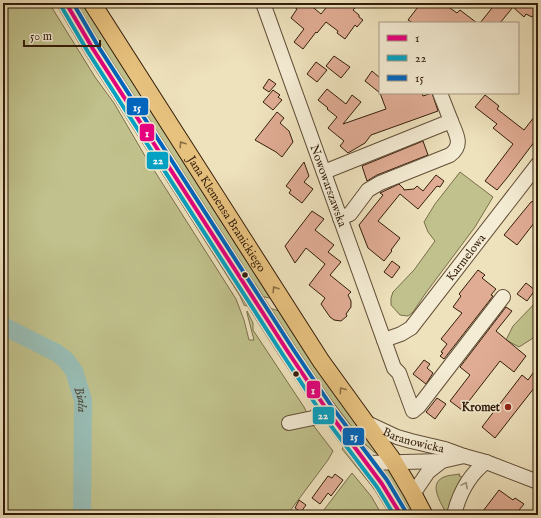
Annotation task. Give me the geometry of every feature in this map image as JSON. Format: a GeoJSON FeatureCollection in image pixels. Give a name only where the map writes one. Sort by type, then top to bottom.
{"type":"FeatureCollection","features":[{"type":"Feature","properties":{"kind":"main road","name":"Jana Klemensa Branickiego"},"geometry":{"type":"LineString","coordinates":[[66,3],[257,305],[327,410]]}},
{"type":"Feature","properties":{"kind":"main road","name":"Jana Klemensa Branickiego"},"geometry":{"type":"LineString","coordinates":[[92,3],[321,361],[364,422]]}},
{"type":"Feature","properties":{"kind":"main road"},"geometry":{"type":"LineString","coordinates":[[327,410],[382,484],[401,515]]}},
{"type":"Feature","properties":{"kind":"main road"},"geometry":{"type":"LineString","coordinates":[[364,422],[394,462],[424,515]]}},
{"type":"Feature","properties":{"kind":"street","name":"Nowowarszawska"},"geometry":{"type":"LineString","coordinates":[[263,3],[394,368],[399,373],[413,411],[419,406],[503,297]]}},
{"type":"Feature","properties":{"kind":"street"},"geometry":{"type":"LineString","coordinates":[[340,218],[350,214],[368,190],[380,183],[450,155],[454,152],[457,148],[458,137],[440,94]]}},
{"type":"Feature","properties":{"kind":"street"},"geometry":{"type":"LineString","coordinates":[[324,172],[451,121]]}},
{"type":"Feature","properties":{"kind":"street","name":"Karmelowa"},"geometry":{"type":"LineString","coordinates":[[384,340],[401,334],[411,328],[538,164]]}},
{"type":"Feature","properties":{"kind":"street"},"geometry":{"type":"LineString","coordinates":[[288,423],[313,418],[327,410]]}},
{"type":"Feature","properties":{"kind":"street","name":"Baranowicka"},"geometry":{"type":"LineString","coordinates":[[364,422],[397,437],[445,448],[538,482]]}},
{"type":"Feature","properties":{"kind":"street","name":"Baranowicka"},"geometry":{"type":"LineString","coordinates":[[367,463],[442,461],[464,456]]}},
{"type":"Feature","properties":{"kind":"street","name":"Baranowicka"},"geometry":{"type":"LineString","coordinates":[[413,494],[428,472],[442,461]]}},
{"type":"Feature","properties":{"kind":"street"},"geometry":{"type":"LineString","coordinates":[[454,515],[457,502],[469,479],[479,467],[486,462]]}},
{"type":"Feature","properties":{"kind":"green space"},"geometry":{"type":"Polygon","coordinates":[[[3,3],[49,3],[95,77],[114,103],[145,156],[236,299],[244,320],[249,340],[254,340],[247,311],[253,323],[253,330],[304,407],[313,425],[333,451],[287,515],[3,515],[3,3]]]}},
{"type":"Feature","properties":{"kind":"green space"},"geometry":{"type":"Polygon","coordinates":[[[72,3],[84,3],[274,299],[260,296],[72,3]]]}},
{"type":"Feature","properties":{"kind":"green space"},"geometry":{"type":"Polygon","coordinates":[[[149,152],[249,304],[246,306],[244,305],[240,296],[149,152]]]}},
{"type":"Feature","properties":{"kind":"green space"},"geometry":{"type":"Polygon","coordinates":[[[460,172],[493,197],[475,227],[413,312],[408,316],[400,315],[391,305],[393,292],[414,270],[435,241],[428,232],[424,222],[435,204],[460,172]]]}},
{"type":"Feature","properties":{"kind":"green space"},"geometry":{"type":"Polygon","coordinates":[[[538,300],[538,335],[519,347],[506,340],[513,326],[538,300]]]}},
{"type":"Feature","properties":{"kind":"green space"},"geometry":{"type":"Polygon","coordinates":[[[266,307],[279,311],[383,457],[374,452],[365,444],[291,347],[266,307]]]}},
{"type":"Feature","properties":{"kind":"green space"},"geometry":{"type":"Polygon","coordinates":[[[343,447],[372,482],[394,515],[391,515],[376,491],[342,449],[343,447]]]}},
{"type":"Feature","properties":{"kind":"green space"},"geometry":{"type":"Polygon","coordinates":[[[376,465],[389,467],[416,515],[409,515],[376,465]]]}},
{"type":"Feature","properties":{"kind":"green space"},"geometry":{"type":"Polygon","coordinates":[[[352,473],[371,496],[382,515],[320,515],[352,473]]]}},
{"type":"Feature","properties":{"kind":"green space"},"geometry":{"type":"Polygon","coordinates":[[[460,474],[459,476],[462,477],[450,502],[447,515],[437,494],[437,484],[439,480],[444,477],[460,474]]]}},
{"type":"Feature","properties":{"kind":"building"},"geometry":{"type":"Polygon","coordinates":[[[289,3],[308,3],[321,14],[330,3],[348,3],[355,8],[353,10],[363,20],[357,27],[355,25],[345,39],[337,33],[338,31],[326,22],[303,49],[294,42],[304,29],[291,18],[297,9],[289,3]]]}},
{"type":"Feature","properties":{"kind":"building"},"geometry":{"type":"Polygon","coordinates":[[[421,3],[443,3],[457,13],[460,10],[476,22],[411,22],[408,20],[421,3]]]}},
{"type":"Feature","properties":{"kind":"building"},"geometry":{"type":"Polygon","coordinates":[[[496,3],[533,3],[538,7],[532,17],[526,14],[524,17],[513,7],[501,22],[481,22],[496,3]]]}},
{"type":"Feature","properties":{"kind":"building"},"geometry":{"type":"Polygon","coordinates":[[[334,56],[350,67],[341,78],[326,66],[334,56]]]}},
{"type":"Feature","properties":{"kind":"building"},"geometry":{"type":"Polygon","coordinates":[[[316,62],[327,70],[317,82],[307,74],[316,62]]]}},
{"type":"Feature","properties":{"kind":"building"},"geometry":{"type":"Polygon","coordinates":[[[372,71],[379,77],[379,92],[365,81],[372,71]]]}},
{"type":"Feature","properties":{"kind":"building"},"geometry":{"type":"Polygon","coordinates":[[[269,79],[276,84],[269,92],[263,88],[269,79]]]}},
{"type":"Feature","properties":{"kind":"building"},"geometry":{"type":"Polygon","coordinates":[[[327,89],[346,104],[352,95],[361,102],[343,124],[386,109],[380,94],[422,94],[423,96],[432,94],[438,111],[371,135],[365,143],[348,153],[340,146],[344,141],[328,128],[337,117],[318,100],[327,89]]]}},
{"type":"Feature","properties":{"kind":"building"},"geometry":{"type":"Polygon","coordinates":[[[273,90],[280,95],[278,97],[282,100],[273,110],[263,102],[273,90]]]}},
{"type":"Feature","properties":{"kind":"building"},"geometry":{"type":"Polygon","coordinates":[[[485,95],[499,106],[497,109],[524,130],[538,112],[538,137],[497,190],[485,181],[513,144],[493,128],[497,124],[475,107],[485,95]]]}},
{"type":"Feature","properties":{"kind":"building"},"geometry":{"type":"Polygon","coordinates":[[[277,112],[284,118],[280,123],[289,131],[293,142],[282,157],[255,140],[277,112]]]}},
{"type":"Feature","properties":{"kind":"building"},"geometry":{"type":"Polygon","coordinates":[[[423,141],[428,155],[377,175],[367,181],[362,166],[423,141]]]}},
{"type":"Feature","properties":{"kind":"building"},"geometry":{"type":"Polygon","coordinates":[[[304,162],[309,176],[304,182],[313,189],[302,203],[289,193],[291,190],[286,186],[304,162]]]}},
{"type":"Feature","properties":{"kind":"building"},"geometry":{"type":"Polygon","coordinates":[[[436,175],[444,181],[440,187],[437,186],[418,209],[400,194],[378,221],[400,238],[384,261],[368,248],[359,225],[383,195],[380,193],[399,184],[404,190],[414,189],[417,186],[423,191],[436,175]]]}},
{"type":"Feature","properties":{"kind":"building"},"geometry":{"type":"Polygon","coordinates":[[[534,201],[538,204],[538,218],[517,245],[504,235],[531,202],[534,201]]]}},
{"type":"Feature","properties":{"kind":"building"},"geometry":{"type":"Polygon","coordinates":[[[312,211],[324,219],[315,230],[334,245],[328,252],[341,262],[330,275],[351,292],[348,295],[351,301],[351,307],[346,314],[347,316],[341,321],[334,320],[330,317],[321,304],[325,298],[309,285],[325,264],[306,248],[295,263],[285,246],[312,211]]]}},
{"type":"Feature","properties":{"kind":"building"},"geometry":{"type":"Polygon","coordinates":[[[392,261],[400,267],[392,278],[384,272],[392,261]]]}},
{"type":"Feature","properties":{"kind":"building"},"geometry":{"type":"Polygon","coordinates":[[[478,270],[485,275],[482,278],[496,289],[491,295],[493,296],[444,359],[440,356],[447,344],[441,339],[462,313],[453,307],[461,296],[459,294],[478,270]]]}},
{"type":"Feature","properties":{"kind":"building"},"geometry":{"type":"Polygon","coordinates":[[[526,283],[535,290],[527,301],[517,294],[526,283]]]}},
{"type":"Feature","properties":{"kind":"building"},"geometry":{"type":"Polygon","coordinates":[[[506,307],[512,311],[496,331],[526,356],[514,372],[500,361],[462,410],[450,401],[470,375],[460,367],[506,307]]]}},
{"type":"Feature","properties":{"kind":"building"},"geometry":{"type":"Polygon","coordinates":[[[424,360],[430,364],[427,368],[433,373],[426,384],[413,374],[424,360]]]}},
{"type":"Feature","properties":{"kind":"building","name":"Kromet"},"geometry":{"type":"Polygon","coordinates":[[[538,366],[538,383],[495,438],[482,427],[522,375],[528,380],[538,366]]]}},
{"type":"Feature","properties":{"kind":"building"},"geometry":{"type":"Polygon","coordinates":[[[437,398],[446,404],[435,419],[426,412],[437,398]]]}},
{"type":"Feature","properties":{"kind":"building"},"geometry":{"type":"Polygon","coordinates":[[[335,474],[343,480],[331,496],[328,493],[320,504],[312,498],[328,476],[332,478],[335,474]]]}},
{"type":"Feature","properties":{"kind":"building"},"geometry":{"type":"Polygon","coordinates":[[[499,490],[513,500],[515,498],[524,504],[515,515],[480,515],[499,490]]]}},
{"type":"Feature","properties":{"kind":"building"},"geometry":{"type":"Polygon","coordinates":[[[299,500],[306,505],[301,512],[295,508],[299,500]]]}},
{"type":"Feature","properties":{"kind":"waterway","name":"Biała"},"geometry":{"type":"LineString","coordinates":[[3,326],[57,353],[66,360],[74,371],[83,400],[82,515]]}},
{"type":"Feature","properties":{"kind":"transit line","name":"1"},"geometry":{"type":"LineString","coordinates":[[66,3],[93,49],[288,352],[327,410],[382,484],[401,515]]}},
{"type":"Feature","properties":{"kind":"transit line","name":"15"},"geometry":{"type":"LineString","coordinates":[[73,3],[98,46],[293,349],[332,407],[387,480],[406,512]]}},
{"type":"Feature","properties":{"kind":"transit line","name":"22"},"geometry":{"type":"LineString","coordinates":[[61,6],[88,52],[283,355],[322,414],[377,487],[394,515]]}},
{"type":"Feature","properties":{"kind":"place","name":"Kromet"},"geometry":{"type":"Point","coordinates":[508,407]}}]}
